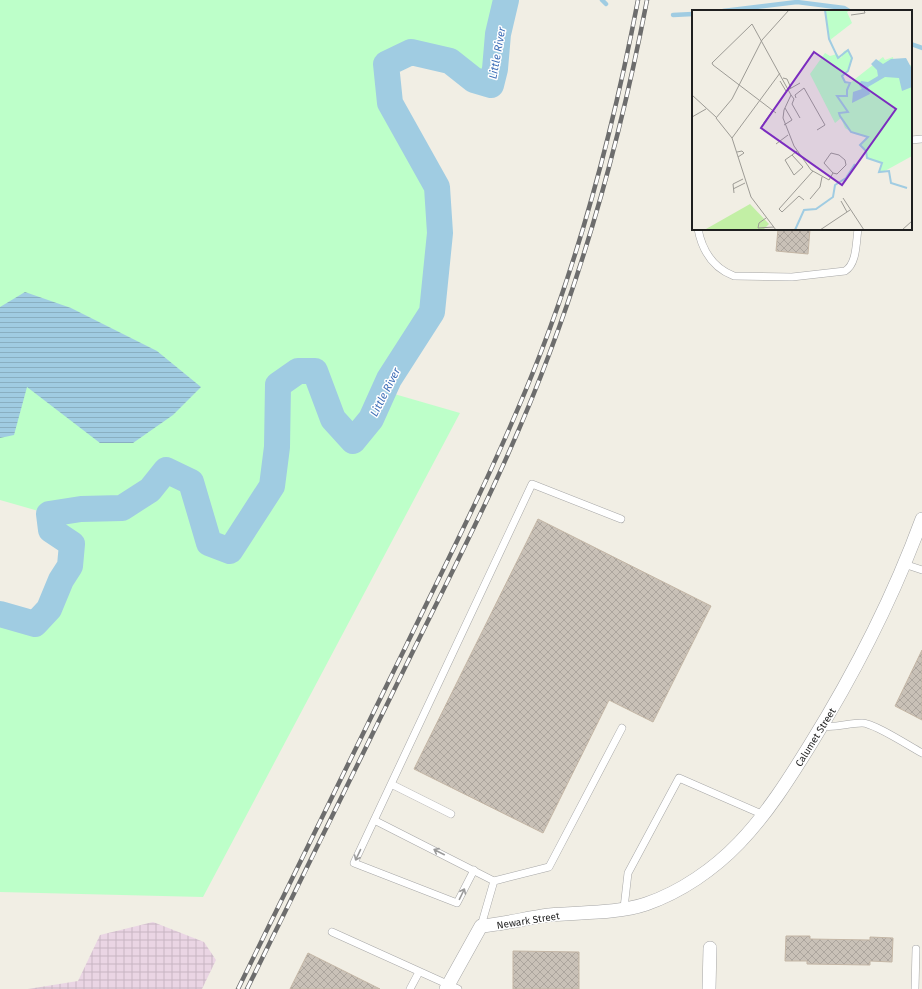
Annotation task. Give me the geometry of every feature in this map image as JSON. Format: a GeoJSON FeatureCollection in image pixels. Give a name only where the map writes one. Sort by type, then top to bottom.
{"type":"FeatureCollection","features":[{"type":"Feature","properties":{"kind":"street","name":"Calumet Street"},"geometry":{"type":"LineString","coordinates":[[646,904],[694,880],[738,843],[764,815],[836,703],[874,629],[904,564],[922,519]]}},
{"type":"Feature","properties":{"kind":"street","name":"Newark Street"},"geometry":{"type":"LineString","coordinates":[[481,926],[547,915],[624,908],[646,904]]}},
{"type":"Feature","properties":{"kind":"street"},"geometry":{"type":"LineString","coordinates":[[451,988],[481,926]]}},
{"type":"Feature","properties":{"kind":"street"},"geometry":{"type":"LineString","coordinates":[[709,989],[710,948]]}},
{"type":"Feature","properties":{"kind":"lane"},"geometry":{"type":"LineString","coordinates":[[698,230],[704,248],[719,269],[727,273],[734,276],[792,276],[845,271],[850,268],[858,230]]}},
{"type":"Feature","properties":{"kind":"lane"},"geometry":{"type":"LineString","coordinates":[[474,870],[457,903],[354,863],[532,484],[621,519]]}},
{"type":"Feature","properties":{"kind":"lane"},"geometry":{"type":"LineString","coordinates":[[904,564],[922,570]]}},
{"type":"Feature","properties":{"kind":"lane"},"geometry":{"type":"LineString","coordinates":[[822,726],[835,728],[862,722],[878,728],[922,752]]}},
{"type":"Feature","properties":{"kind":"lane"},"geometry":{"type":"LineString","coordinates":[[374,820],[494,881],[549,867],[622,728]]}},
{"type":"Feature","properties":{"kind":"lane"},"geometry":{"type":"LineString","coordinates":[[624,908],[628,873],[679,778],[764,815]]}},
{"type":"Feature","properties":{"kind":"lane"},"geometry":{"type":"LineString","coordinates":[[391,784],[451,814]]}},
{"type":"Feature","properties":{"kind":"lane"},"geometry":{"type":"LineString","coordinates":[[481,926],[494,881]]}},
{"type":"Feature","properties":{"kind":"lane"},"geometry":{"type":"LineString","coordinates":[[332,932],[451,988]]}},
{"type":"Feature","properties":{"kind":"lane"},"geometry":{"type":"LineString","coordinates":[[915,989],[916,949]]}},
{"type":"Feature","properties":{"kind":"lane"},"geometry":{"type":"LineString","coordinates":[[410,989],[419,972]]}},
{"type":"Feature","properties":{"kind":"shaded area"},"geometry":{"type":"Polygon","coordinates":[[[153,922],[204,942],[216,960],[202,989],[28,989],[78,981],[100,935],[153,922]]]}},
{"type":"Feature","properties":{"kind":"green space"},"geometry":{"type":"Polygon","coordinates":[[[0,0],[506,0],[491,85],[450,61],[411,52],[386,64],[390,103],[437,187],[439,308],[384,391],[460,413],[203,897],[0,892],[0,614],[35,624],[49,609],[61,580],[70,566],[72,545],[51,530],[49,514],[0,500],[0,0]],[[382,395],[356,438],[371,419],[382,395]],[[277,397],[272,479],[277,447],[277,397]],[[328,405],[333,419],[351,437],[328,405]],[[164,472],[125,505],[150,490],[164,472]]]}},
{"type":"Feature","properties":{"kind":"water"},"geometry":{"type":"Polygon","coordinates":[[[25,292],[71,308],[157,351],[201,387],[173,415],[133,443],[100,443],[27,387],[14,435],[0,438],[0,307],[25,292]]]}},
{"type":"Feature","properties":{"kind":"building"},"geometry":{"type":"Polygon","coordinates":[[[778,230],[810,230],[808,254],[776,251],[778,230]]]}},
{"type":"Feature","properties":{"kind":"building"},"geometry":{"type":"Polygon","coordinates":[[[538,519],[711,606],[653,722],[609,700],[543,833],[414,769],[538,519]]]}},
{"type":"Feature","properties":{"kind":"building"},"geometry":{"type":"Polygon","coordinates":[[[922,650],[922,720],[895,706],[922,650]]]}},
{"type":"Feature","properties":{"kind":"building"},"geometry":{"type":"Polygon","coordinates":[[[786,936],[810,936],[810,939],[870,940],[870,937],[893,938],[892,962],[870,961],[870,965],[807,964],[807,961],[785,961],[786,936]]]}},
{"type":"Feature","properties":{"kind":"building"},"geometry":{"type":"Polygon","coordinates":[[[513,951],[579,952],[579,989],[513,989],[513,951]]]}},
{"type":"Feature","properties":{"kind":"building"},"geometry":{"type":"Polygon","coordinates":[[[308,953],[380,989],[290,989],[308,953]]]}},
{"type":"Feature","properties":{"kind":"waterway","name":"Little River"},"geometry":{"type":"LineString","coordinates":[[0,614],[35,624],[49,609],[61,580],[70,566],[72,544],[51,530],[49,514],[81,509],[122,508],[150,490],[166,470],[191,482],[209,543],[230,551],[272,486],[277,447],[278,385],[298,371],[315,371],[333,419],[353,441],[371,419],[389,379],[432,312],[440,233],[437,187],[390,103],[386,64],[411,52],[450,61],[474,80],[491,85],[495,69],[498,34],[506,0]]}},
{"type":"Feature","properties":{"kind":"waterway"},"geometry":{"type":"LineString","coordinates":[[602,0],[606,4]]}},
{"type":"Feature","properties":{"kind":"waterway"},"geometry":{"type":"LineString","coordinates":[[731,10],[797,2],[844,8],[847,10]]}},
{"type":"Feature","properties":{"kind":"waterway"},"geometry":{"type":"LineString","coordinates":[[673,15],[692,14]]}},
{"type":"Feature","properties":{"kind":"waterway"},"geometry":{"type":"LineString","coordinates":[[912,44],[922,48]]}},
{"type":"Feature","properties":{"kind":"railway"},"geometry":{"type":"LineString","coordinates":[[238,989],[459,537],[494,464],[526,390],[557,309],[585,222],[609,134],[638,0]]}},
{"type":"Feature","properties":{"kind":"railway"},"geometry":{"type":"LineString","coordinates":[[247,989],[471,534],[536,389],[566,309],[594,222],[618,134],[647,0]]}}]}
